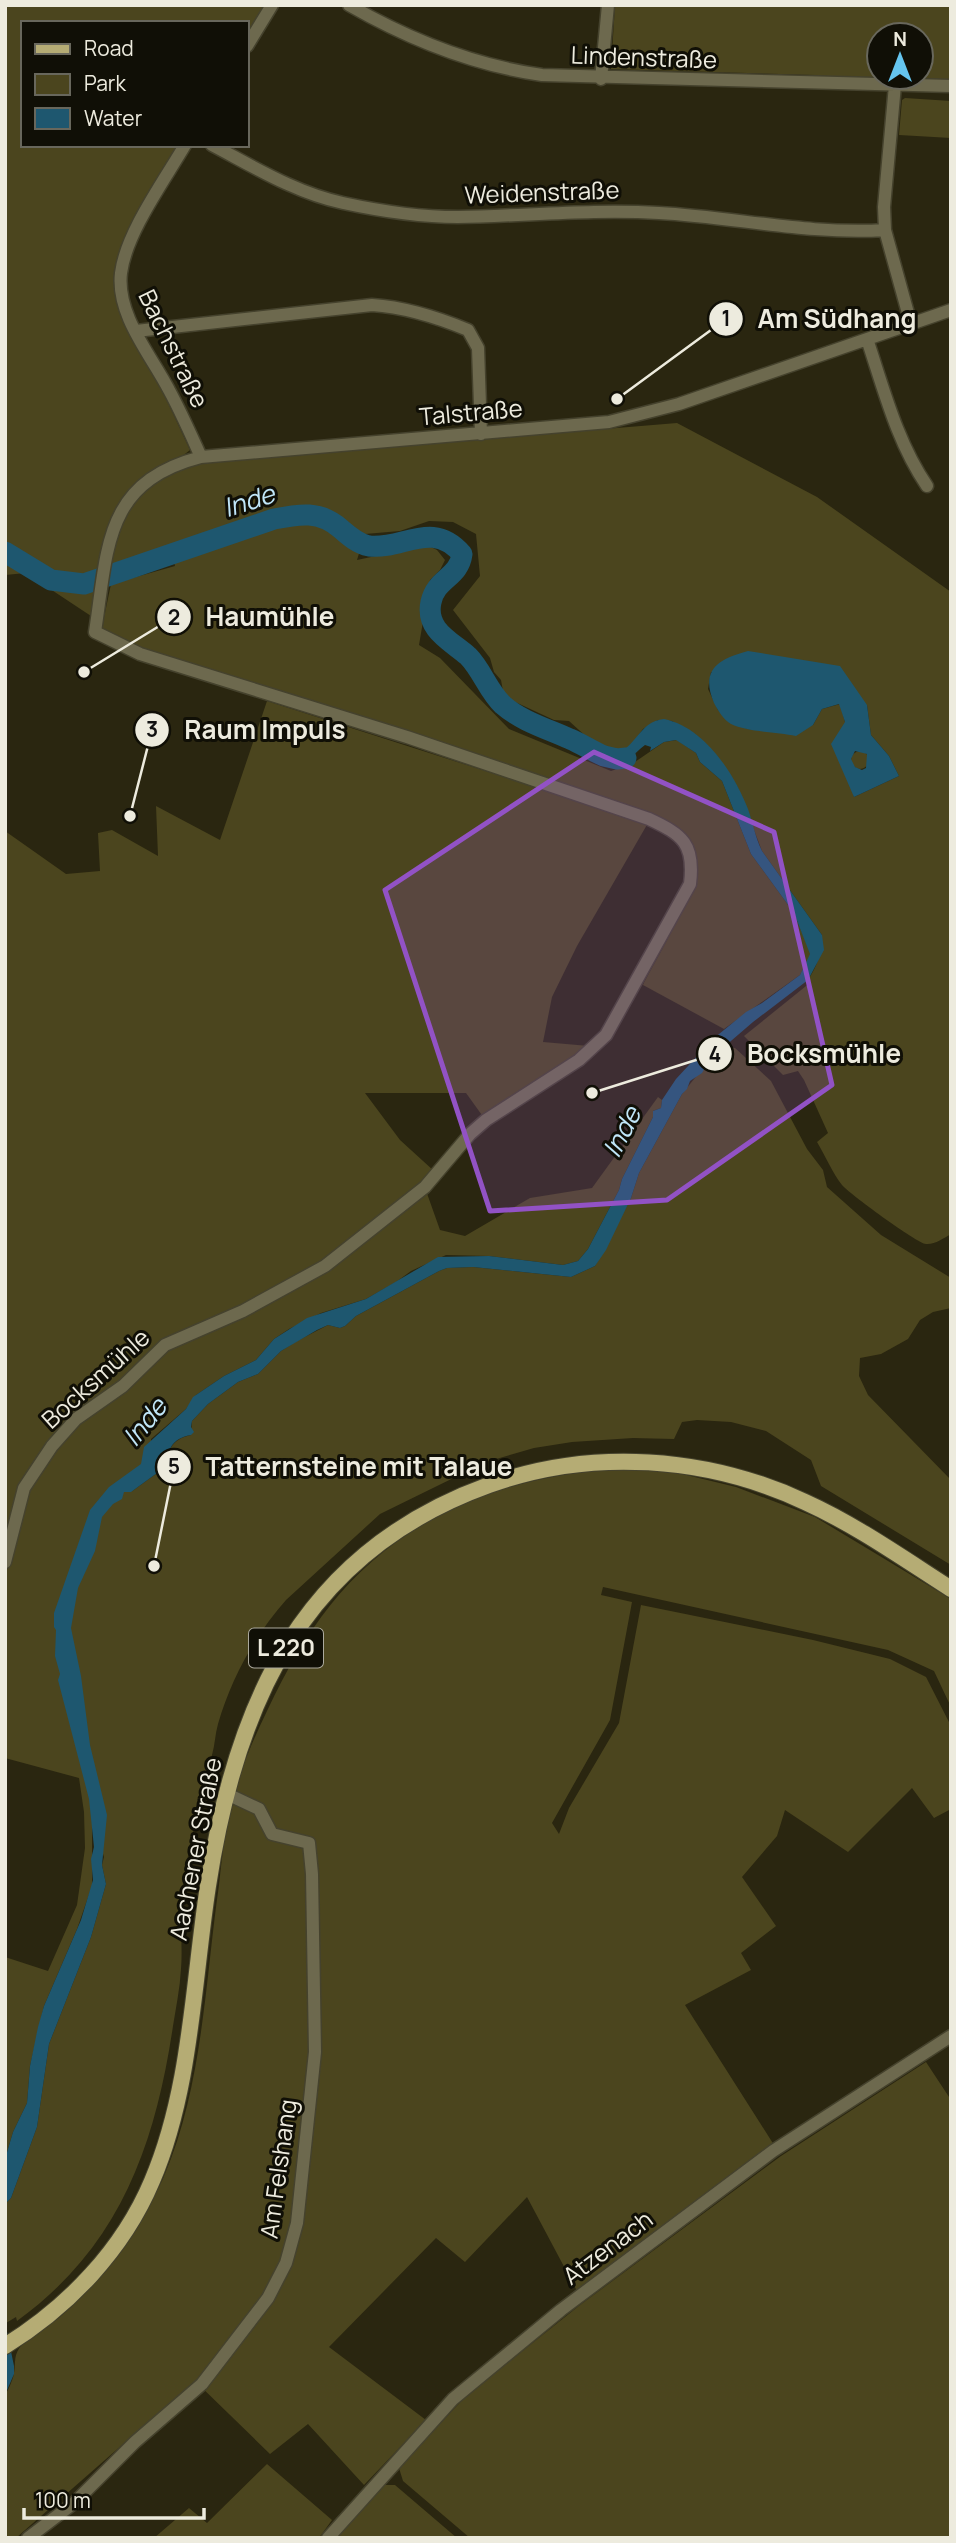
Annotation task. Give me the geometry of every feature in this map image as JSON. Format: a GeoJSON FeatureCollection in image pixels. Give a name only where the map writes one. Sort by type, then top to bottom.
{"type":"FeatureCollection","features":[{"type":"Feature","properties":{"kind":"main road","name":"Aachener Straße"},"geometry":{"type":"LineString","coordinates":[[12,2342],[55,2310],[112,2251],[152,2181],[173,2115],[188,2043],[208,1884],[239,1746],[272,1669],[316,1604],[347,1568],[386,1537],[428,1511],[465,1494],[509,1478],[556,1466],[615,1461],[672,1464],[739,1476],[806,1502],[951,1589]]}},
{"type":"Feature","properties":{"kind":"street"},"geometry":{"type":"LineString","coordinates":[[248,44],[272,5]]}},
{"type":"Feature","properties":{"kind":"street","name":"Lindenstraße"},"geometry":{"type":"LineString","coordinates":[[349,5],[427,45],[470,61],[509,71],[601,79],[865,84]]}},
{"type":"Feature","properties":{"kind":"street"},"geometry":{"type":"LineString","coordinates":[[601,79],[608,5]]}},
{"type":"Feature","properties":{"kind":"street"},"geometry":{"type":"LineString","coordinates":[[894,91],[884,207],[886,230],[911,324]]}},
{"type":"Feature","properties":{"kind":"street","name":"Bachstraße"},"geometry":{"type":"LineString","coordinates":[[185,147],[144,213],[124,260],[121,276],[122,295],[127,312],[201,457]]}},
{"type":"Feature","properties":{"kind":"street","name":"Weidenstraße"},"geometry":{"type":"LineString","coordinates":[[216,147],[289,185],[340,202],[400,213],[457,217],[624,211],[818,231],[886,230]]}},
{"type":"Feature","properties":{"kind":"street"},"geometry":{"type":"LineString","coordinates":[[136,331],[372,305],[387,306],[457,325],[468,330],[478,348],[481,434]]}},
{"type":"Feature","properties":{"kind":"street","name":"Talstraße"},"geometry":{"type":"LineString","coordinates":[[95,632],[107,558],[120,512],[131,494],[160,471],[201,457],[609,422],[673,407],[951,310]]}},
{"type":"Feature","properties":{"kind":"street"},"geometry":{"type":"LineString","coordinates":[[867,339],[892,417],[911,463],[927,486]]}},
{"type":"Feature","properties":{"kind":"street","name":"Bocksmühle"},"geometry":{"type":"LineString","coordinates":[[5,1562],[24,1488],[52,1446],[76,1419],[122,1386],[165,1345],[243,1311],[325,1266],[425,1187],[470,1134],[486,1120],[579,1060],[606,1035],[690,884],[693,864],[688,846],[674,830],[649,819],[407,737],[192,672],[140,654],[95,632]]}},
{"type":"Feature","properties":{"kind":"street","name":"Am Felshang"},"geometry":{"type":"LineString","coordinates":[[28,2538],[74,2503],[135,2442],[202,2384],[268,2298],[286,2263],[297,2223],[315,2052],[312,1874],[309,1843],[272,1834],[259,1809],[227,1794]]}},
{"type":"Feature","properties":{"kind":"street","name":"Atzenach"},"geometry":{"type":"LineString","coordinates":[[328,2538],[453,2399],[561,2310],[773,2151],[951,2036]]}},
{"type":"Feature","properties":{"kind":"highlighted area"},"geometry":{"type":"Polygon","coordinates":[[[594,752],[774,832],[832,1085],[667,1200],[490,1211],[385,890],[594,752]]]}},
{"type":"Feature","properties":{"kind":"green space"},"geometry":{"type":"Polygon","coordinates":[[[5,5],[267,5],[248,34],[248,21],[21,21],[21,147],[179,147],[116,275],[164,394],[190,450],[139,482],[124,498],[111,529],[91,616],[26,573],[5,575],[5,5]]]}},
{"type":"Feature","properties":{"kind":"green space"},"geometry":{"type":"Polygon","coordinates":[[[615,5],[951,5],[951,85],[935,84],[935,21],[865,21],[865,79],[611,69],[615,5]]]}},
{"type":"Feature","properties":{"kind":"green space"},"geometry":{"type":"Polygon","coordinates":[[[902,100],[951,101],[951,138],[899,135],[902,100]]]}},
{"type":"Feature","properties":{"kind":"green space"},"geometry":{"type":"Polygon","coordinates":[[[677,423],[817,497],[951,592],[951,1234],[932,1243],[920,1242],[847,1190],[835,1175],[817,1142],[828,1133],[798,1071],[783,1075],[744,1036],[811,982],[808,980],[819,958],[822,935],[762,851],[738,788],[729,773],[701,739],[672,721],[658,720],[643,729],[629,748],[616,753],[601,750],[569,721],[554,720],[513,701],[503,691],[501,680],[494,672],[490,658],[453,610],[480,576],[476,534],[453,522],[429,521],[400,531],[365,534],[357,560],[427,545],[437,550],[445,560],[430,580],[419,645],[440,658],[509,729],[611,771],[632,764],[664,742],[677,740],[696,753],[700,762],[722,781],[751,854],[794,913],[811,954],[800,975],[724,1029],[643,985],[685,904],[696,871],[694,851],[677,828],[131,645],[101,632],[111,584],[175,566],[172,551],[110,566],[120,526],[132,502],[162,475],[204,462],[677,423]],[[711,672],[708,689],[718,710],[747,729],[771,730],[813,725],[822,709],[840,704],[845,722],[854,797],[899,776],[889,756],[871,735],[867,705],[711,672]]]}},
{"type":"Feature","properties":{"kind":"green space"},"geometry":{"type":"Polygon","coordinates":[[[267,701],[648,823],[577,946],[552,997],[543,1042],[589,1046],[484,1118],[466,1093],[365,1093],[400,1140],[434,1171],[424,1185],[440,1230],[465,1236],[530,1198],[592,1188],[658,1097],[662,1100],[661,1108],[653,1111],[653,1117],[619,1190],[588,1249],[578,1261],[563,1265],[489,1256],[446,1255],[411,1271],[366,1299],[321,1313],[289,1329],[274,1339],[256,1360],[224,1376],[196,1395],[186,1409],[151,1439],[152,1474],[131,1492],[164,1468],[172,1447],[179,1440],[191,1435],[192,1421],[208,1404],[238,1382],[258,1374],[281,1351],[328,1325],[340,1328],[345,1326],[356,1316],[447,1268],[473,1267],[571,1277],[595,1266],[631,1198],[639,1173],[682,1094],[710,1059],[726,1047],[735,1048],[771,1081],[807,1149],[823,1170],[827,1187],[881,1235],[951,1278],[951,1308],[933,1312],[920,1320],[908,1339],[881,1354],[860,1358],[859,1376],[868,1395],[951,1480],[951,1565],[821,1486],[811,1460],[766,1431],[731,1422],[682,1422],[674,1439],[633,1438],[572,1442],[534,1448],[486,1462],[380,1514],[286,1600],[254,1643],[237,1674],[218,1724],[187,1860],[181,1904],[178,1997],[165,2070],[143,2153],[106,2227],[82,2261],[52,2292],[17,2321],[16,2317],[6,2323],[5,2204],[11,2198],[37,2127],[49,2044],[91,1937],[106,1884],[102,1865],[104,1857],[92,1818],[92,1886],[44,2006],[30,2066],[27,2103],[13,2132],[5,2159],[5,1957],[48,1971],[77,1905],[85,1848],[79,1778],[5,1758],[5,831],[66,874],[100,871],[98,833],[112,830],[158,856],[156,806],[220,840],[267,701]]]}},
{"type":"Feature","properties":{"kind":"green space"},"geometry":{"type":"Polygon","coordinates":[[[860,751],[866,754],[869,760],[866,766],[860,769],[854,766],[851,760],[854,754],[860,751]]]}},
{"type":"Feature","properties":{"kind":"green space"},"geometry":{"type":"Polygon","coordinates":[[[613,1468],[670,1471],[736,1487],[815,1517],[951,1599],[951,1707],[934,1671],[888,1650],[603,1587],[601,1595],[632,1602],[610,1720],[552,1823],[559,1834],[569,1808],[619,1723],[641,1605],[813,1640],[890,1659],[926,1677],[951,1726],[951,1809],[934,1818],[912,1788],[848,1852],[785,1810],[777,1836],[742,1877],[776,1926],[741,1953],[751,1970],[685,2005],[774,2145],[577,2291],[527,2197],[465,2262],[436,2238],[329,2347],[426,2420],[364,2485],[308,2424],[270,2454],[195,2381],[16,2538],[5,2538],[5,2395],[13,2375],[16,2355],[26,2341],[74,2304],[107,2268],[126,2242],[164,2176],[177,2141],[195,2070],[224,1843],[232,1801],[257,1733],[298,1652],[315,1625],[355,1578],[404,1536],[434,1518],[498,1490],[567,1474],[613,1468]]]}},
{"type":"Feature","properties":{"kind":"green space"},"geometry":{"type":"Polygon","coordinates":[[[926,2062],[951,2100],[951,2538],[470,2538],[403,2481],[399,2468],[465,2397],[580,2305],[781,2156],[926,2062]]]}},
{"type":"Feature","properties":{"kind":"green space"},"geometry":{"type":"Polygon","coordinates":[[[267,2464],[332,2520],[319,2538],[154,2538],[189,2508],[207,2523],[267,2464]]]}},
{"type":"Feature","properties":{"kind":"green space"},"geometry":{"type":"Polygon","coordinates":[[[384,2485],[395,2485],[457,2538],[337,2538],[384,2485]]]}},
{"type":"Feature","properties":{"kind":"water"},"geometry":{"type":"Polygon","coordinates":[[[748,651],[840,666],[867,705],[871,735],[889,756],[899,776],[854,797],[831,744],[845,722],[839,704],[822,709],[813,725],[796,736],[745,729],[728,722],[721,715],[710,692],[711,674],[720,662],[748,651]],[[855,751],[851,759],[855,767],[862,770],[866,768],[867,754],[855,751]]]}},
{"type":"Feature","properties":{"kind":"water"},"geometry":{"type":"Polygon","coordinates":[[[664,719],[692,731],[726,767],[748,809],[762,851],[822,935],[824,950],[808,980],[753,1022],[710,1059],[702,1073],[690,1081],[639,1173],[631,1198],[606,1250],[595,1266],[571,1277],[473,1267],[447,1268],[356,1316],[345,1326],[340,1328],[328,1325],[317,1330],[281,1351],[258,1374],[238,1382],[208,1404],[192,1421],[194,1432],[171,1446],[164,1468],[131,1492],[124,1492],[122,1499],[113,1504],[102,1517],[95,1551],[78,1588],[71,1628],[81,1676],[90,1745],[107,1815],[102,1865],[106,1884],[91,1937],[49,2044],[37,2127],[11,2198],[5,2204],[5,2159],[13,2132],[27,2103],[30,2066],[38,2027],[44,2006],[81,1920],[93,1880],[91,1859],[94,1847],[89,1799],[58,1680],[60,1674],[55,1656],[54,1627],[54,1613],[90,1510],[109,1487],[141,1464],[144,1447],[186,1409],[193,1397],[224,1376],[256,1360],[274,1339],[307,1318],[366,1299],[438,1257],[489,1256],[563,1265],[578,1261],[588,1249],[619,1190],[653,1117],[653,1111],[661,1108],[662,1100],[676,1079],[713,1039],[746,1012],[800,975],[810,954],[794,913],[751,854],[722,781],[700,762],[696,753],[676,740],[664,742],[650,751],[651,747],[645,745],[619,765],[594,760],[601,750],[612,753],[628,747],[646,727],[654,721],[664,719]]]}},
{"type":"Feature","properties":{"kind":"water"},"geometry":{"type":"Polygon","coordinates":[[[5,2322],[14,2374],[5,2395],[5,2322]]]}},
{"type":"Feature","properties":{"kind":"waterway","name":"Inde"},"geometry":{"type":"LineString","coordinates":[[5,552],[51,580],[84,584],[274,519],[292,516],[309,515],[325,519],[357,542],[369,546],[382,546],[417,538],[440,539],[462,554],[457,568],[438,588],[431,602],[432,620],[441,634],[468,656],[498,699],[510,711],[604,756],[626,758]]}},
{"type":"Feature","properties":{"kind":"place","name":"Am Südhang"},"geometry":{"type":"Point","coordinates":[617,399]}},
{"type":"Feature","properties":{"kind":"place","name":"Haumühle"},"geometry":{"type":"Point","coordinates":[84,672]}},
{"type":"Feature","properties":{"kind":"place","name":"Raum Impuls"},"geometry":{"type":"Point","coordinates":[130,816]}},
{"type":"Feature","properties":{"kind":"place","name":"Bocksmühle"},"geometry":{"type":"Point","coordinates":[592,1093]}},
{"type":"Feature","properties":{"kind":"place","name":"Tatternsteine mit Talaue"},"geometry":{"type":"Point","coordinates":[154,1566]}}]}
